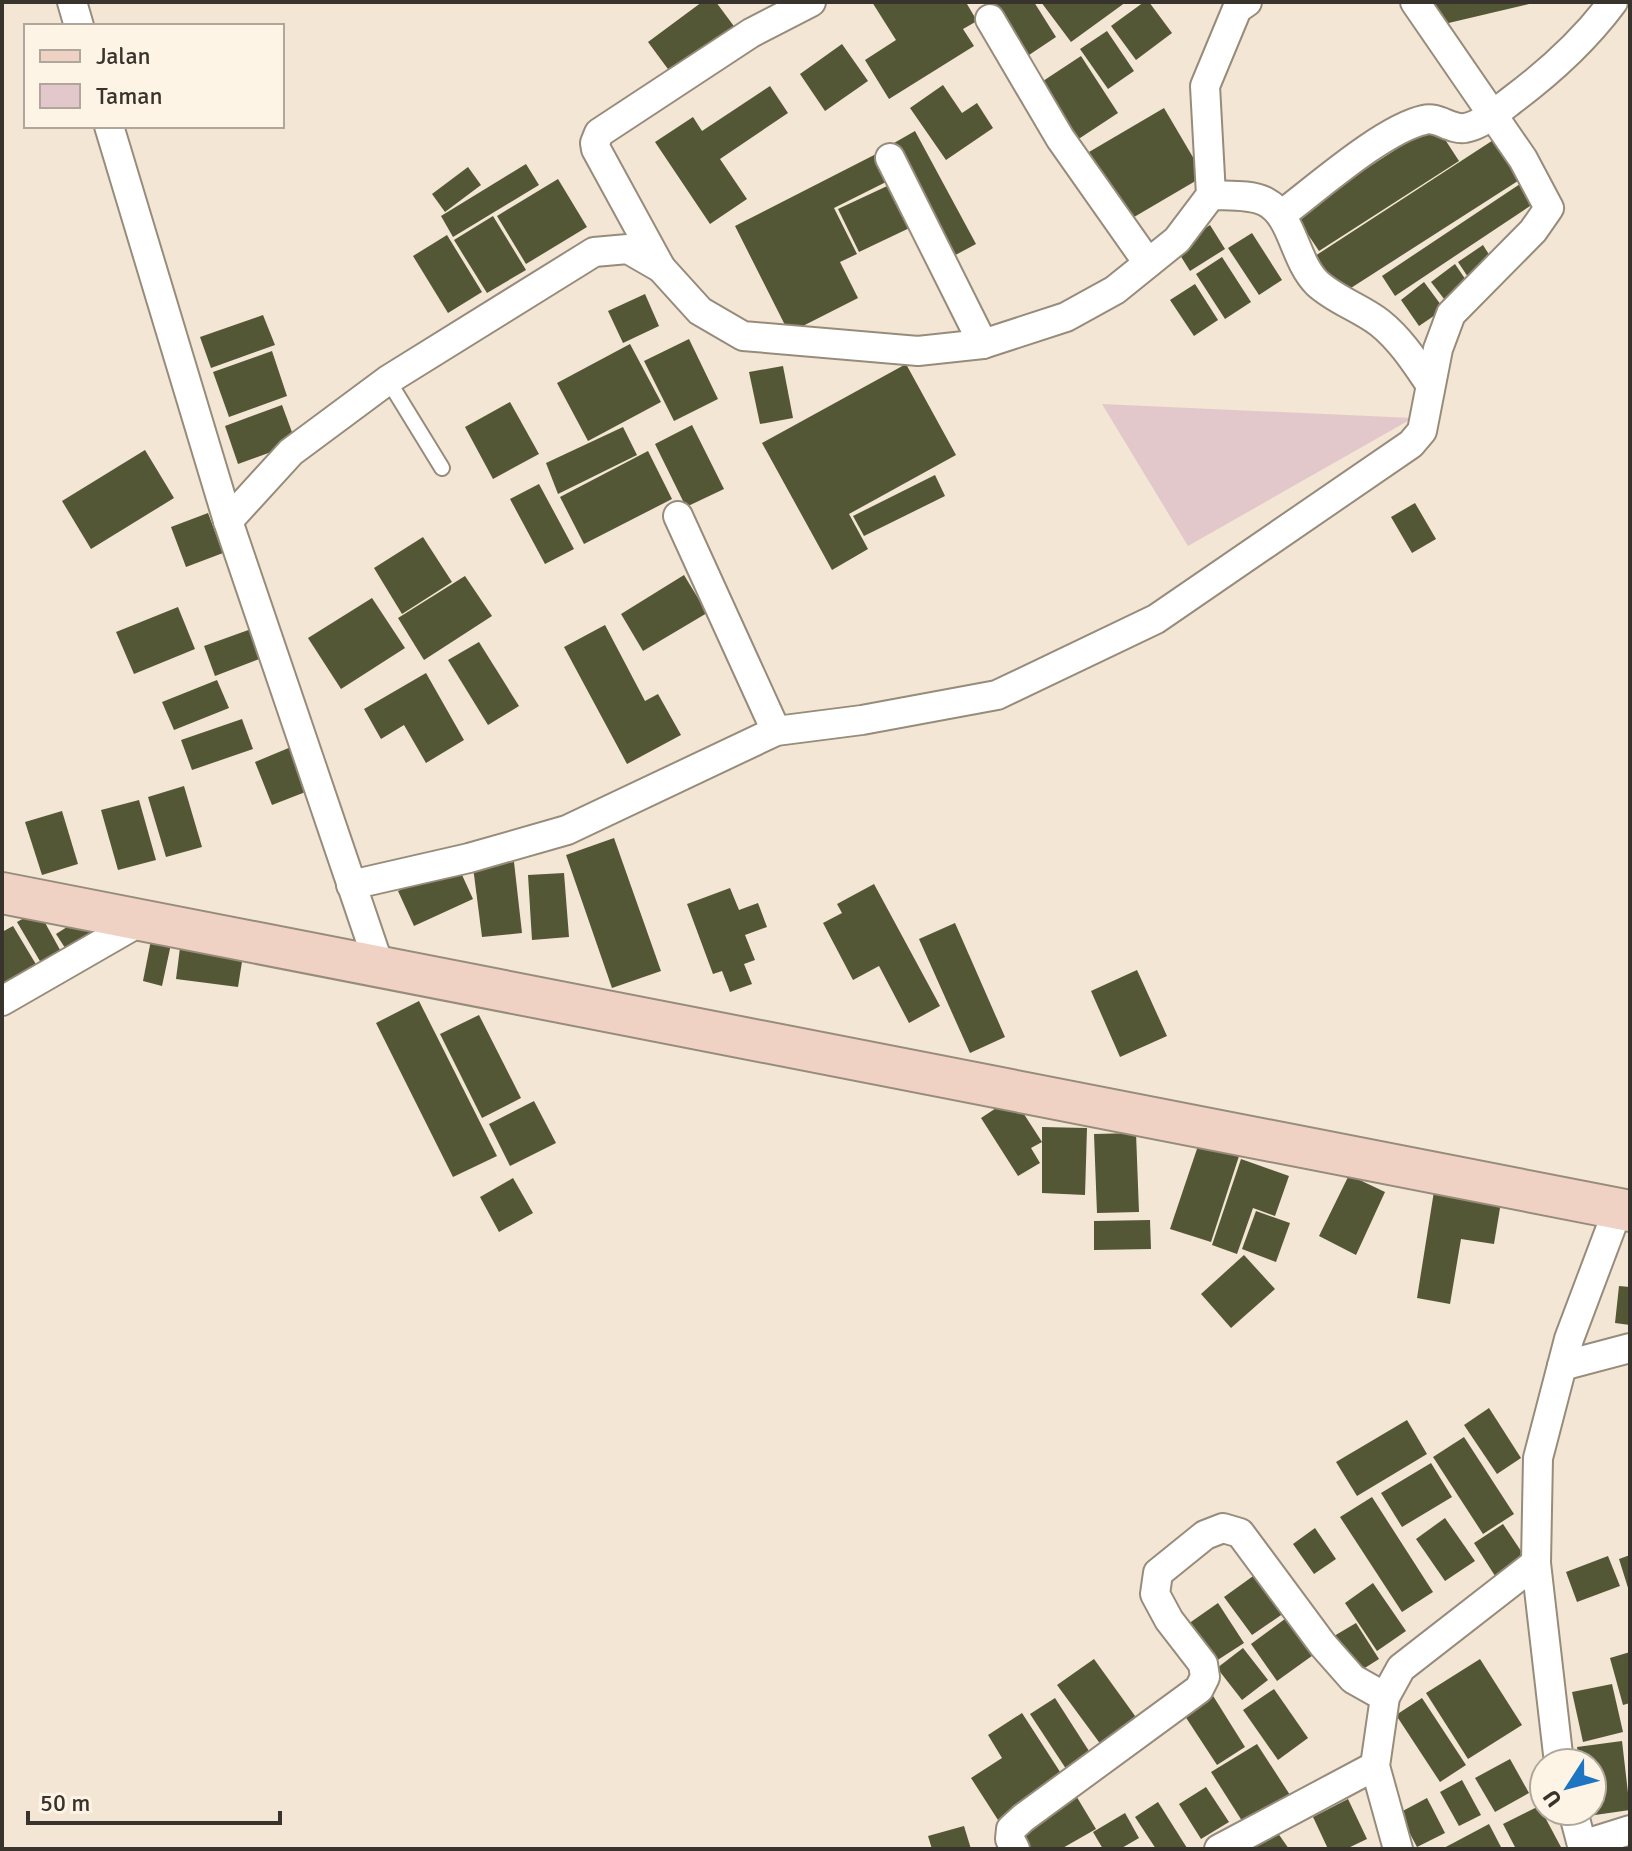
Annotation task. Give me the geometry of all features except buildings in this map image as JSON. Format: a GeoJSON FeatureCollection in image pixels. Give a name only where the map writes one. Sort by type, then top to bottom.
{"type":"FeatureCollection","features":[{"type":"Feature","properties":{"kind":"street"},"geometry":{"type":"LineString","coordinates":[[72,2],[78,24]]}},
{"type":"Feature","properties":{"kind":"street"},"geometry":{"type":"LineString","coordinates":[[811,2],[751,33],[599,133],[596,149],[661,268],[700,311],[743,336],[918,351],[983,344],[1066,317],[1115,290],[1177,240],[1211,195],[1205,86],[1237,9],[1247,2]]}},
{"type":"Feature","properties":{"kind":"street"},"geometry":{"type":"LineString","coordinates":[[351,885],[469,858],[567,830],[776,731],[862,720],[997,695],[1156,619],[1411,444],[1422,431],[1438,349],[1451,314],[1533,231],[1549,208],[1540,187],[1415,2]]}},
{"type":"Feature","properties":{"kind":"street"},"geometry":{"type":"LineString","coordinates":[[1281,215],[1356,158],[1397,132],[1425,119],[1466,128],[1492,115],[1547,74],[1580,44],[1613,2]]}},
{"type":"Feature","properties":{"kind":"street"},"geometry":{"type":"LineString","coordinates":[[990,19],[1060,138],[1148,263]]}},
{"type":"Feature","properties":{"kind":"street"},"geometry":{"type":"LineString","coordinates":[[110,128],[228,521],[379,965]]}},
{"type":"Feature","properties":{"kind":"street"},"geometry":{"type":"LineString","coordinates":[[890,158],[983,344]]}},
{"type":"Feature","properties":{"kind":"street"},"geometry":{"type":"LineString","coordinates":[[1211,195],[1263,200],[1281,215],[1300,261],[1318,284],[1379,322],[1406,348],[1430,384]]}},
{"type":"Feature","properties":{"kind":"street"},"geometry":{"type":"LineString","coordinates":[[228,521],[291,452],[388,380],[594,252],[628,249],[661,268]]}},
{"type":"Feature","properties":{"kind":"street"},"geometry":{"type":"LineString","coordinates":[[678,516],[776,731]]}},
{"type":"Feature","properties":{"kind":"street"},"geometry":{"type":"LineString","coordinates":[[2,893],[1624,1210],[1569,1339],[1538,1458],[1536,1563],[1557,1747]]}},
{"type":"Feature","properties":{"kind":"street"},"geometry":{"type":"LineString","coordinates":[[2,1001],[141,921]]}},
{"type":"Feature","properties":{"kind":"street"},"geometry":{"type":"LineString","coordinates":[[1562,1366],[1630,1348]]}},
{"type":"Feature","properties":{"kind":"street"},"geometry":{"type":"LineString","coordinates":[[1015,1849],[1010,1839],[1011,1829],[1023,1818],[1199,1689],[1205,1677],[1203,1664],[1169,1620],[1155,1594],[1158,1573],[1205,1535],[1223,1528],[1240,1533],[1323,1645],[1353,1679],[1385,1697]]}},
{"type":"Feature","properties":{"kind":"street"},"geometry":{"type":"LineString","coordinates":[[1398,1849],[1375,1766],[1385,1697],[1401,1668],[1536,1563]]}},
{"type":"Feature","properties":{"kind":"street"},"geometry":{"type":"LineString","coordinates":[[1219,1849],[1375,1766]]}},
{"type":"Feature","properties":{"kind":"street"},"geometry":{"type":"LineString","coordinates":[[1577,1827],[1583,1847],[1630,1830]]}},
{"type":"Feature","properties":{"kind":"lane"},"geometry":{"type":"LineString","coordinates":[[388,380],[442,468]]}},
{"type":"Feature","properties":{"kind":"green space"},"geometry":{"type":"Polygon","coordinates":[[[1102,404],[1413,418],[1188,546],[1102,404]]]}}]}
